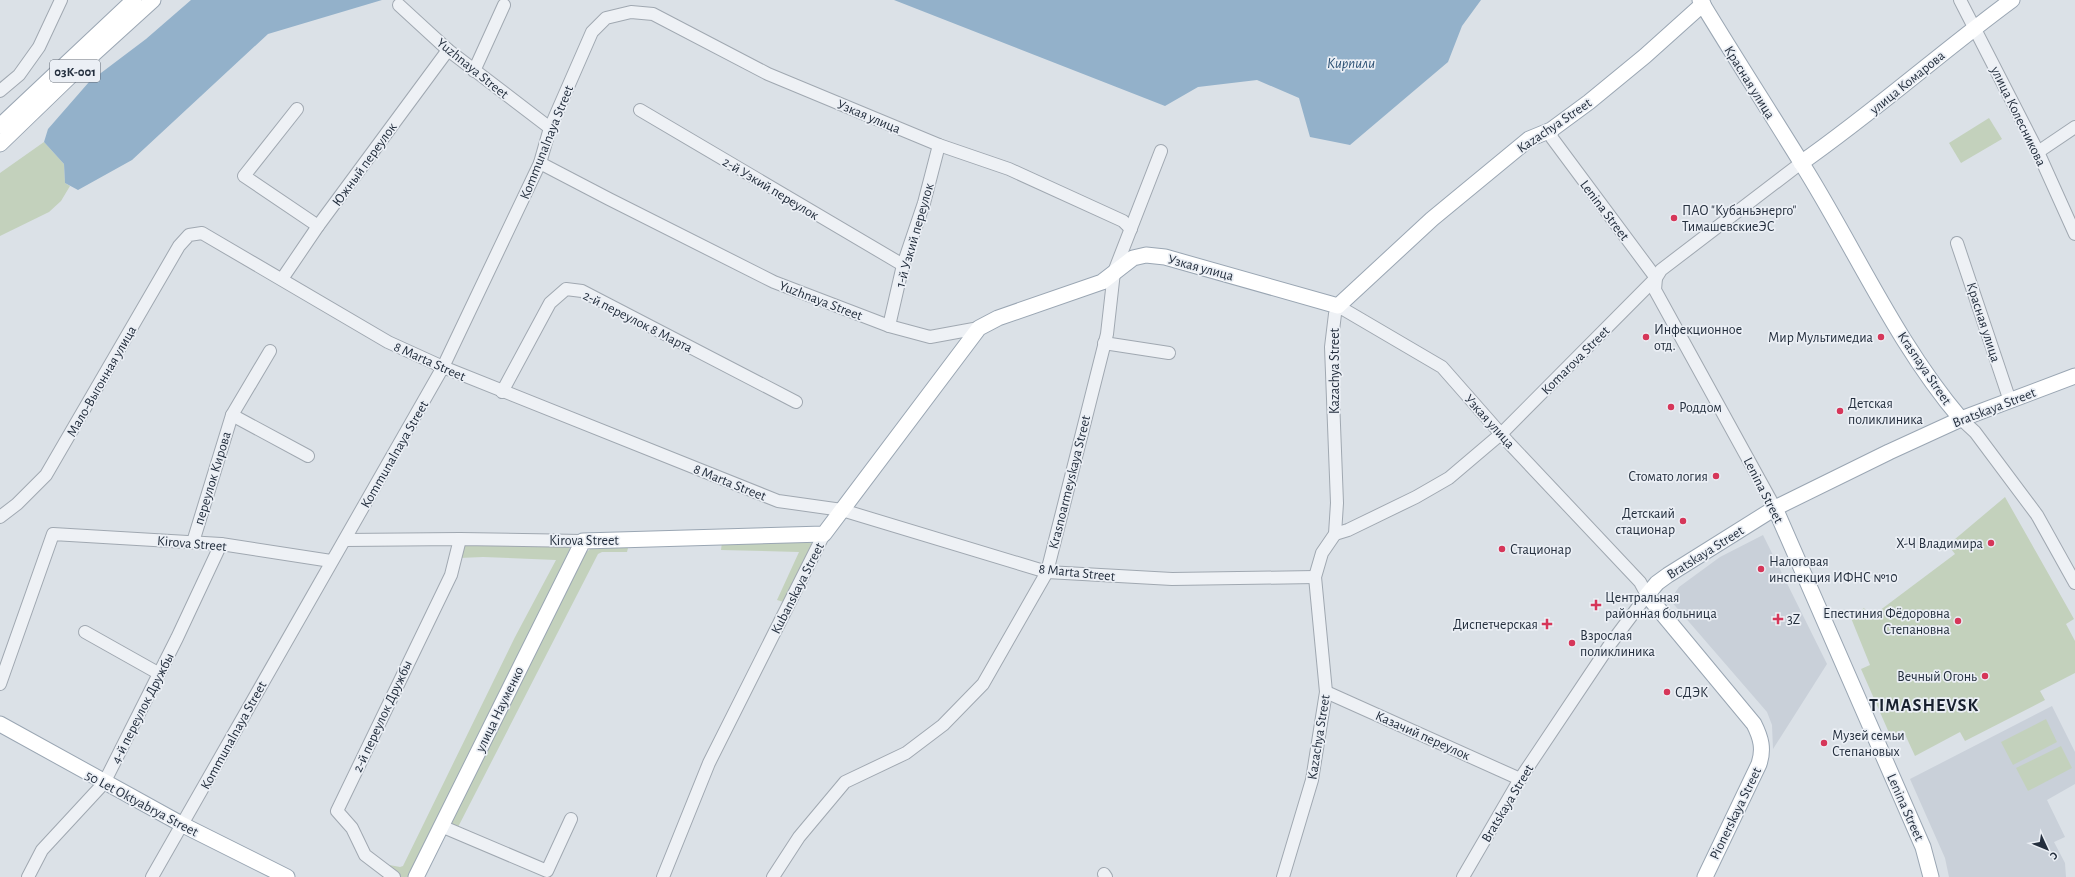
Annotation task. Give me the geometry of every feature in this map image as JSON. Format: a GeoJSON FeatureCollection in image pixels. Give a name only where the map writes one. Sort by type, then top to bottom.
{"type":"FeatureCollection","features":[{"type":"Feature","properties":{"kind":"main road","name":"03К-001"},"geometry":{"type":"LineString","coordinates":[[0,126],[134,0]]}},
{"type":"Feature","properties":{"kind":"main road","name":"03К-001"},"geometry":{"type":"LineString","coordinates":[[0,144],[88,59],[153,0]]}},
{"type":"Feature","properties":{"kind":"main road","name":"улица Комарова"},"geometry":{"type":"LineString","coordinates":[[1801,163],[1883,102],[2012,0]]}},
{"type":"Feature","properties":{"kind":"main road","name":"Kazachya Street"},"geometry":{"type":"LineString","coordinates":[[1338,306],[1432,219],[1529,139],[1551,130],[1646,56],[1701,2]]}},
{"type":"Feature","properties":{"kind":"main road","name":"Красная улица"},"geometry":{"type":"LineString","coordinates":[[1701,2],[1801,163]]}},
{"type":"Feature","properties":{"kind":"main road","name":"Krasnaya Street"},"geometry":{"type":"LineString","coordinates":[[1801,163],[1871,287],[1920,363],[1961,419]]}},
{"type":"Feature","properties":{"kind":"main road","name":"Узкая улица"},"geometry":{"type":"LineString","coordinates":[[1114,272],[1129,261],[1140,256],[1164,257],[1338,306]]}},
{"type":"Feature","properties":{"kind":"main road","name":"Yuzhnaya Street"},"geometry":{"type":"LineString","coordinates":[[979,328],[1006,316],[1102,282],[1114,272]]}},
{"type":"Feature","properties":{"kind":"main road","name":"Kubanskaya Street"},"geometry":{"type":"LineString","coordinates":[[824,534],[979,328]]}},
{"type":"Feature","properties":{"kind":"main road","name":"Bratskaya Street"},"geometry":{"type":"LineString","coordinates":[[1647,595],[1657,583],[1668,575],[1775,508],[1889,452],[1961,419],[2075,376]]}},
{"type":"Feature","properties":{"kind":"main road","name":"Lenina Street"},"geometry":{"type":"LineString","coordinates":[[1775,508],[1923,847],[1931,877]]}},
{"type":"Feature","properties":{"kind":"main road","name":"Kirova Street"},"geometry":{"type":"LineString","coordinates":[[583,541],[824,534]]}},
{"type":"Feature","properties":{"kind":"main road","name":"улица Науменко"},"geometry":{"type":"LineString","coordinates":[[416,877],[583,541]]}},
{"type":"Feature","properties":{"kind":"main road","name":"Узкая улица"},"geometry":{"type":"LineString","coordinates":[[1647,595],[1754,724],[1760,735],[1762,749]]}},
{"type":"Feature","properties":{"kind":"main road","name":"50 Let Oktyabrya Street"},"geometry":{"type":"LineString","coordinates":[[0,724],[183,825],[287,877]]}},
{"type":"Feature","properties":{"kind":"main road","name":"Pionerskaya Street"},"geometry":{"type":"LineString","coordinates":[[1705,877],[1759,764],[1762,749]]}},
{"type":"Feature","properties":{"kind":"street"},"geometry":{"type":"LineString","coordinates":[[0,91],[19,75],[39,47],[61,0]]}},
{"type":"Feature","properties":{"kind":"street","name":"улица Колесникова"},"geometry":{"type":"LineString","coordinates":[[1960,0],[2038,152],[2075,234]]}},
{"type":"Feature","properties":{"kind":"street","name":"Yuzhnaya Street"},"geometry":{"type":"LineString","coordinates":[[399,5],[448,50],[550,128]]}},
{"type":"Feature","properties":{"kind":"street"},"geometry":{"type":"LineString","coordinates":[[474,71],[504,5]]}},
{"type":"Feature","properties":{"kind":"street","name":"Узкая улица"},"geometry":{"type":"LineString","coordinates":[[606,18],[632,12],[653,14],[768,74],[939,145],[1009,169],[1123,221],[1131,229]]}},
{"type":"Feature","properties":{"kind":"street","name":"Kommunalnaya Street"},"geometry":{"type":"LineString","coordinates":[[152,877],[183,825],[331,561],[345,540],[443,368],[540,163],[550,128],[592,32],[606,18]]}},
{"type":"Feature","properties":{"kind":"street","name":"Южный переулок"},"geometry":{"type":"LineString","coordinates":[[282,280],[318,226],[448,50]]}},
{"type":"Feature","properties":{"kind":"street"},"geometry":{"type":"LineString","coordinates":[[296,109],[244,176],[318,226]]}},
{"type":"Feature","properties":{"kind":"street","name":"2-й Узкий переулок"},"geometry":{"type":"LineString","coordinates":[[640,110],[903,265]]}},
{"type":"Feature","properties":{"kind":"street"},"geometry":{"type":"LineString","coordinates":[[2038,152],[2075,127]]}},
{"type":"Feature","properties":{"kind":"street","name":"Lenina Street"},"geometry":{"type":"LineString","coordinates":[[1551,130],[1552,138],[1656,278],[1655,290],[1775,508]]}},
{"type":"Feature","properties":{"kind":"street","name":"1-й Узкий переулок"},"geometry":{"type":"LineString","coordinates":[[889,326],[903,265],[924,203],[939,145]]}},
{"type":"Feature","properties":{"kind":"street","name":"Krasnoarmeyskaya Street"},"geometry":{"type":"LineString","coordinates":[[773,877],[800,837],[845,782],[906,753],[944,725],[983,684],[1047,572],[1104,343],[1114,272],[1161,151]]}},
{"type":"Feature","properties":{"kind":"street","name":"Yuzhnaya Street"},"geometry":{"type":"LineString","coordinates":[[540,163],[774,282],[889,326],[930,337],[979,328]]}},
{"type":"Feature","properties":{"kind":"street","name":"Komarova Street"},"geometry":{"type":"LineString","coordinates":[[1335,534],[1348,530],[1402,504],[1449,478],[1502,433],[1656,278],[1666,266],[1801,163]]}},
{"type":"Feature","properties":{"kind":"street","name":"8 Marta Street"},"geometry":{"type":"LineString","coordinates":[[189,235],[202,233],[388,342],[443,368],[778,501],[842,510],[1047,572],[1172,579],[1315,577]]}},
{"type":"Feature","properties":{"kind":"street","name":"Мало-Выгонная улица"},"geometry":{"type":"LineString","coordinates":[[0,517],[17,504],[46,476],[178,246],[189,235]]}},
{"type":"Feature","properties":{"kind":"street","name":"Красная улица"},"geometry":{"type":"LineString","coordinates":[[1957,243],[2010,401]]}},
{"type":"Feature","properties":{"kind":"street","name":"2-й переулок 8 Марта"},"geometry":{"type":"LineString","coordinates":[[502,392],[550,303],[566,289],[582,291],[796,402]]}},
{"type":"Feature","properties":{"kind":"street","name":"Узкая улица"},"geometry":{"type":"LineString","coordinates":[[1338,306],[1442,367],[1640,582],[1647,595]]}},
{"type":"Feature","properties":{"kind":"street","name":"Kazachya Street"},"geometry":{"type":"LineString","coordinates":[[1283,877],[1312,780],[1326,692],[1315,577],[1322,553],[1335,534],[1337,502],[1331,347],[1335,314],[1338,306]]}},
{"type":"Feature","properties":{"kind":"street"},"geometry":{"type":"LineString","coordinates":[[1104,343],[1169,353]]}},
{"type":"Feature","properties":{"kind":"street","name":"переулок Кирова"},"geometry":{"type":"LineString","coordinates":[[193,542],[232,415],[270,351]]}},
{"type":"Feature","properties":{"kind":"street","name":"переулок Кирова"},"geometry":{"type":"LineString","coordinates":[[232,415],[308,456]]}},
{"type":"Feature","properties":{"kind":"street","name":"Krasnaya Street"},"geometry":{"type":"LineString","coordinates":[[1961,419],[1975,432],[2037,515],[2075,583]]}},
{"type":"Feature","properties":{"kind":"street","name":"Kirova Street"},"geometry":{"type":"LineString","coordinates":[[0,684],[53,534],[221,544],[331,561]]}},
{"type":"Feature","properties":{"kind":"street","name":"Kubanskaya Street"},"geometry":{"type":"LineString","coordinates":[[664,877],[709,763],[824,534]]}},
{"type":"Feature","properties":{"kind":"street","name":"Kirova Street"},"geometry":{"type":"LineString","coordinates":[[345,540],[460,539],[583,541]]}},
{"type":"Feature","properties":{"kind":"street","name":"2-й переулок Дружбы"},"geometry":{"type":"LineString","coordinates":[[394,877],[365,855],[352,828],[338,811],[450,576],[460,539]]}},
{"type":"Feature","properties":{"kind":"street","name":"4-й переулок Дружбы"},"geometry":{"type":"LineString","coordinates":[[28,877],[42,850],[104,782],[177,638],[221,544]]}},
{"type":"Feature","properties":{"kind":"street","name":"Bratskaya Street"},"geometry":{"type":"LineString","coordinates":[[1463,877],[1520,779],[1611,643],[1647,595]]}},
{"type":"Feature","properties":{"kind":"street"},"geometry":{"type":"LineString","coordinates":[[84,632],[158,673]]}},
{"type":"Feature","properties":{"kind":"street","name":"Казачий переулок"},"geometry":{"type":"LineString","coordinates":[[1326,692],[1520,779]]}},
{"type":"Feature","properties":{"kind":"street"},"geometry":{"type":"LineString","coordinates":[[441,826],[547,871],[571,820]]}},
{"type":"Feature","properties":{"kind":"shaded area"},"geometry":{"type":"Polygon","coordinates":[[[1763,535],[1827,664],[1773,749],[1772,725],[1767,712],[1670,600],[1679,587],[1720,557],[1763,535]]]}},
{"type":"Feature","properties":{"kind":"shaded area"},"geometry":{"type":"Polygon","coordinates":[[[2052,706],[2075,752],[2075,784],[2047,800],[2065,837],[2054,842],[2065,863],[2066,877],[1949,877],[1945,858],[1910,779],[2052,706]]]}},
{"type":"Feature","properties":{"kind":"green space"},"geometry":{"type":"Polygon","coordinates":[[[1989,118],[2002,139],[1961,163],[1949,143],[1989,118]]]}},
{"type":"Feature","properties":{"kind":"green space"},"geometry":{"type":"Polygon","coordinates":[[[44,142],[64,164],[65,183],[70,186],[61,201],[49,212],[0,236],[0,173],[44,142]]]}},
{"type":"Feature","properties":{"kind":"green space"},"geometry":{"type":"Polygon","coordinates":[[[2005,497],[2074,619],[2066,624],[2075,641],[2075,673],[2040,691],[2045,700],[1965,741],[1960,732],[1915,756],[1903,730],[1890,735],[1861,669],[1870,665],[1851,618],[1864,608],[1871,617],[1955,554],[1948,545],[2005,497]]]}},
{"type":"Feature","properties":{"kind":"green space"},"geometry":{"type":"Polygon","coordinates":[[[807,541],[812,544],[787,603],[777,600],[799,552],[721,550],[722,542],[807,541]]]}},
{"type":"Feature","properties":{"kind":"green space"},"geometry":{"type":"Polygon","coordinates":[[[461,544],[567,545],[572,551],[412,877],[397,877],[384,864],[400,867],[403,866],[515,637],[556,560],[483,557],[459,558],[461,544]]]}},
{"type":"Feature","properties":{"kind":"green space"},"geometry":{"type":"Polygon","coordinates":[[[593,547],[628,548],[627,552],[602,552],[598,554],[456,831],[447,823],[585,553],[593,547]]]}},
{"type":"Feature","properties":{"kind":"green space"},"geometry":{"type":"Polygon","coordinates":[[[2046,719],[2057,742],[2013,765],[2001,742],[2046,719]]]}},
{"type":"Feature","properties":{"kind":"green space"},"geometry":{"type":"Polygon","coordinates":[[[2061,746],[2072,768],[2028,791],[2016,768],[2061,746]]]}},
{"type":"Feature","properties":{"kind":"water"},"geometry":{"type":"Polygon","coordinates":[[[191,0],[382,0],[268,34],[132,160],[78,190],[65,183],[64,164],[44,142],[48,129],[89,82],[146,39],[191,0]]]}},
{"type":"Feature","properties":{"kind":"water","name":"Кирпили"},"geometry":{"type":"Polygon","coordinates":[[[894,0],[1481,0],[1462,26],[1448,62],[1350,145],[1310,137],[1299,98],[1257,80],[1198,87],[1165,106],[894,0]]]}},
{"type":"Feature","properties":{"kind":"place","name":"ПАО \"Кубаньэнерго\" ТимашевскиеЭС"},"geometry":{"type":"Point","coordinates":[1674,218]}},
{"type":"Feature","properties":{"kind":"place","name":"Инфекционное отд."},"geometry":{"type":"Point","coordinates":[1646,337]}},
{"type":"Feature","properties":{"kind":"place","name":"Мир Мультимедиа"},"geometry":{"type":"Point","coordinates":[1881,337]}},
{"type":"Feature","properties":{"kind":"place","name":"Роддом"},"geometry":{"type":"Point","coordinates":[1671,407]}},
{"type":"Feature","properties":{"kind":"place","name":"Детская поликлиника"},"geometry":{"type":"Point","coordinates":[1840,411]}},
{"type":"Feature","properties":{"kind":"place","name":"Стомато логия"},"geometry":{"type":"Point","coordinates":[1716,476]}},
{"type":"Feature","properties":{"kind":"place","name":"Детскаий стационар"},"geometry":{"type":"Point","coordinates":[1683,521]}},
{"type":"Feature","properties":{"kind":"place","name":"Х-Ч Владимира"},"geometry":{"type":"Point","coordinates":[1991,543]}},
{"type":"Feature","properties":{"kind":"place","name":"Стационар"},"geometry":{"type":"Point","coordinates":[1502,549]}},
{"type":"Feature","properties":{"kind":"place","name":"Налоговая инспекция ИФНС №10"},"geometry":{"type":"Point","coordinates":[1761,569]}},
{"type":"Feature","properties":{"kind":"place","name":"Центральная районная больница"},"geometry":{"type":"Point","coordinates":[1596,605]}},
{"type":"Feature","properties":{"kind":"place","name":"3Z"},"geometry":{"type":"Point","coordinates":[1778,619]}},
{"type":"Feature","properties":{"kind":"place","name":"Епестиния Фёдоровна Степановна"},"geometry":{"type":"Point","coordinates":[1958,621]}},
{"type":"Feature","properties":{"kind":"place","name":"Диспетчерская"},"geometry":{"type":"Point","coordinates":[1547,624]}},
{"type":"Feature","properties":{"kind":"place","name":"Взрослая поликлиника"},"geometry":{"type":"Point","coordinates":[1572,643]}},
{"type":"Feature","properties":{"kind":"place","name":"Вечный Огонь"},"geometry":{"type":"Point","coordinates":[1985,676]}},
{"type":"Feature","properties":{"kind":"place","name":"СДЭК"},"geometry":{"type":"Point","coordinates":[1667,692]}},
{"type":"Feature","properties":{"kind":"place","name":"Музей семьи Степановых"},"geometry":{"type":"Point","coordinates":[1824,743]}},
{"type":"Feature","properties":{"kind":"district","name":"TIMASHEVSK"},"geometry":{"type":"Point","coordinates":[1924,705]}}]}
